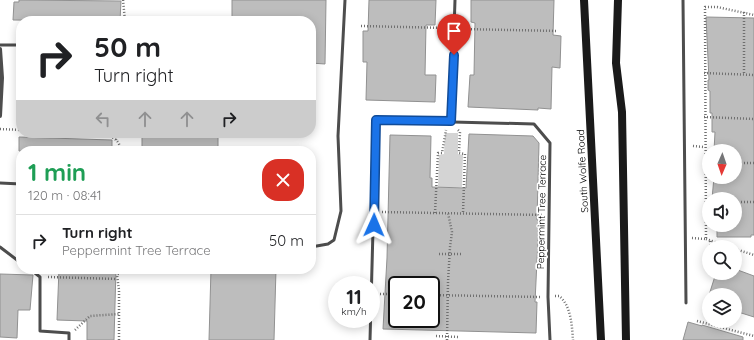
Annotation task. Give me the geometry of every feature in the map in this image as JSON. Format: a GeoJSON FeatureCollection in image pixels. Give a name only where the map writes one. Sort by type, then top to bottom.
{"type":"FeatureCollection","features":[{"type":"Feature","properties":{"kind":"main road","name":"South Wolfe Road"},"geometry":{"type":"LineString","coordinates":[[584,0],[601,340]]}},
{"type":"Feature","properties":{"kind":"main road"},"geometry":{"type":"LineString","coordinates":[[618,0],[616,63],[622,112],[626,340]]}},
{"type":"Feature","properties":{"kind":"street"},"geometry":{"type":"LineString","coordinates":[[0,49],[2,78],[0,116]]}},
{"type":"Feature","properties":{"kind":"lane"},"geometry":{"type":"LineString","coordinates":[[316,246],[328,244],[334,240],[341,211],[342,200],[338,136],[345,0]]}},
{"type":"Feature","properties":{"kind":"lane"},"geometry":{"type":"LineString","coordinates":[[451,121],[455,0]]}},
{"type":"Feature","properties":{"kind":"lane"},"geometry":{"type":"LineString","coordinates":[[683,0],[686,303]]}},
{"type":"Feature","properties":{"kind":"lane"},"geometry":{"type":"LineString","coordinates":[[0,46],[16,45]]}},
{"type":"Feature","properties":{"kind":"lane","name":"Peppermint Tree Terrace"},"geometry":{"type":"LineString","coordinates":[[372,276],[376,120],[534,124],[550,143],[548,297],[550,340]]}},
{"type":"Feature","properties":{"kind":"lane"},"geometry":{"type":"LineString","coordinates":[[0,183],[16,184]]}},
{"type":"Feature","properties":{"kind":"lane"},"geometry":{"type":"LineString","coordinates":[[0,247],[16,259]]}},
{"type":"Feature","properties":{"kind":"lane"},"geometry":{"type":"LineString","coordinates":[[36,274],[40,277],[40,331],[70,333],[69,340]]}},
{"type":"Feature","properties":{"kind":"lane","name":"Peppermint Tree Terrace"},"geometry":{"type":"LineString","coordinates":[[370,340],[371,328]]}},
{"type":"Feature","properties":{"kind":"path"},"geometry":{"type":"LineString","coordinates":[[123,0],[124,16]]}},
{"type":"Feature","properties":{"kind":"path"},"geometry":{"type":"LineString","coordinates":[[704,144],[705,8],[717,7],[754,15]]}},
{"type":"Feature","properties":{"kind":"path"},"geometry":{"type":"LineString","coordinates":[[744,12],[744,75]]}},
{"type":"Feature","properties":{"kind":"path"},"geometry":{"type":"LineString","coordinates":[[704,73],[754,75]]}},
{"type":"Feature","properties":{"kind":"path"},"geometry":{"type":"LineString","coordinates":[[704,117],[754,119]]}},
{"type":"Feature","properties":{"kind":"path"},"geometry":{"type":"LineString","coordinates":[[435,213],[438,153],[442,153],[444,132],[451,121],[460,132],[459,153],[465,154],[463,213]]}},
{"type":"Feature","properties":{"kind":"path"},"geometry":{"type":"LineString","coordinates":[[0,129],[16,130]]}},
{"type":"Feature","properties":{"kind":"path"},"geometry":{"type":"LineString","coordinates":[[113,138],[116,140],[119,146]]}},
{"type":"Feature","properties":{"kind":"path"},"geometry":{"type":"LineString","coordinates":[[742,163],[754,163]]}},
{"type":"Feature","properties":{"kind":"path"},"geometry":{"type":"LineString","coordinates":[[742,202],[754,202]]}},
{"type":"Feature","properties":{"kind":"path"},"geometry":{"type":"LineString","coordinates":[[374,212],[549,216]]}},
{"type":"Feature","properties":{"kind":"path"},"geometry":{"type":"LineString","coordinates":[[447,340],[449,253],[452,232],[448,213]]}},
{"type":"Feature","properties":{"kind":"path"},"geometry":{"type":"LineString","coordinates":[[706,232],[706,239]]}},
{"type":"Feature","properties":{"kind":"path"},"geometry":{"type":"LineString","coordinates":[[685,238],[710,240]]}},
{"type":"Feature","properties":{"kind":"path"},"geometry":{"type":"LineString","coordinates":[[742,251],[754,255]]}},
{"type":"Feature","properties":{"kind":"path"},"geometry":{"type":"LineString","coordinates":[[439,254],[462,254]]}},
{"type":"Feature","properties":{"kind":"path"},"geometry":{"type":"LineString","coordinates":[[117,274],[119,290],[119,340]]}},
{"type":"Feature","properties":{"kind":"path"},"geometry":{"type":"LineString","coordinates":[[40,277],[117,280]]}},
{"type":"Feature","properties":{"kind":"path"},"geometry":{"type":"LineString","coordinates":[[440,295],[559,296],[564,300],[568,311],[573,340]]}},
{"type":"Feature","properties":{"kind":"path"},"geometry":{"type":"LineString","coordinates":[[70,333],[90,316],[119,314]]}},
{"type":"Feature","properties":{"kind":"path"},"geometry":{"type":"LineString","coordinates":[[697,321],[754,336]]}},
{"type":"Feature","properties":{"kind":"path"},"geometry":{"type":"LineString","coordinates":[[436,336],[458,336]]}},
{"type":"Feature","properties":{"kind":"shaded area"},"geometry":{"type":"Polygon","coordinates":[[[445,133],[458,133],[458,154],[463,155],[462,187],[438,187],[439,155],[444,154],[445,133]]]}},
{"type":"Feature","properties":{"kind":"building"},"geometry":{"type":"Polygon","coordinates":[[[19,0],[121,1],[120,16],[16,16],[16,20],[13,20],[14,2],[19,2],[19,0]]]}},
{"type":"Feature","properties":{"kind":"building"},"geometry":{"type":"Polygon","coordinates":[[[232,0],[326,0],[325,64],[316,63],[316,16],[232,16],[232,0]]]}},
{"type":"Feature","properties":{"kind":"building"},"geometry":{"type":"Polygon","coordinates":[[[369,0],[436,0],[435,25],[426,25],[425,75],[436,75],[435,102],[366,100],[367,62],[363,62],[363,31],[368,31],[369,0]]]}},
{"type":"Feature","properties":{"kind":"building"},"geometry":{"type":"Polygon","coordinates":[[[471,0],[554,0],[553,35],[561,36],[560,68],[552,67],[551,109],[538,108],[538,110],[468,107],[470,75],[474,75],[475,23],[471,22],[471,0]]]}},
{"type":"Feature","properties":{"kind":"building"},"geometry":{"type":"Polygon","coordinates":[[[706,17],[754,18],[754,235],[751,235],[751,237],[717,237],[717,232],[742,232],[742,192],[713,192],[713,184],[742,184],[742,144],[714,144],[715,132],[712,132],[710,91],[708,90],[709,80],[706,17]]]}},
{"type":"Feature","properties":{"kind":"building"},"geometry":{"type":"Polygon","coordinates":[[[469,134],[533,136],[539,143],[537,220],[539,220],[535,302],[537,302],[536,333],[383,329],[387,258],[390,135],[431,136],[430,178],[432,178],[432,187],[466,188],[469,134]]]}},
{"type":"Feature","properties":{"kind":"building"},"geometry":{"type":"Polygon","coordinates":[[[19,138],[112,140],[112,146],[19,146],[19,138]]]}},
{"type":"Feature","properties":{"kind":"building"},"geometry":{"type":"Polygon","coordinates":[[[142,138],[218,138],[218,146],[142,146],[142,138]]]}},
{"type":"Feature","properties":{"kind":"building"},"geometry":{"type":"Polygon","coordinates":[[[742,272],[754,276],[754,317],[742,313],[742,288],[711,288],[714,280],[742,280],[742,272]]]}},
{"type":"Feature","properties":{"kind":"building"},"geometry":{"type":"Polygon","coordinates":[[[0,274],[33,275],[30,310],[18,310],[17,338],[0,337],[0,274]]]}},
{"type":"Feature","properties":{"kind":"building"},"geometry":{"type":"Polygon","coordinates":[[[59,274],[116,274],[114,340],[87,340],[87,321],[57,320],[59,274]]]}},
{"type":"Feature","properties":{"kind":"building"},"geometry":{"type":"Polygon","coordinates":[[[211,274],[276,274],[274,340],[209,340],[211,274]]]}},
{"type":"Feature","properties":{"kind":"building"},"geometry":{"type":"Polygon","coordinates":[[[688,322],[702,326],[702,328],[712,328],[743,337],[743,340],[683,340],[688,322]]]}},
{"type":"Feature","properties":{"kind":"route"},"geometry":{"type":"LineString","coordinates":[[374,225],[376,120],[451,121],[454,55]]}}]}
